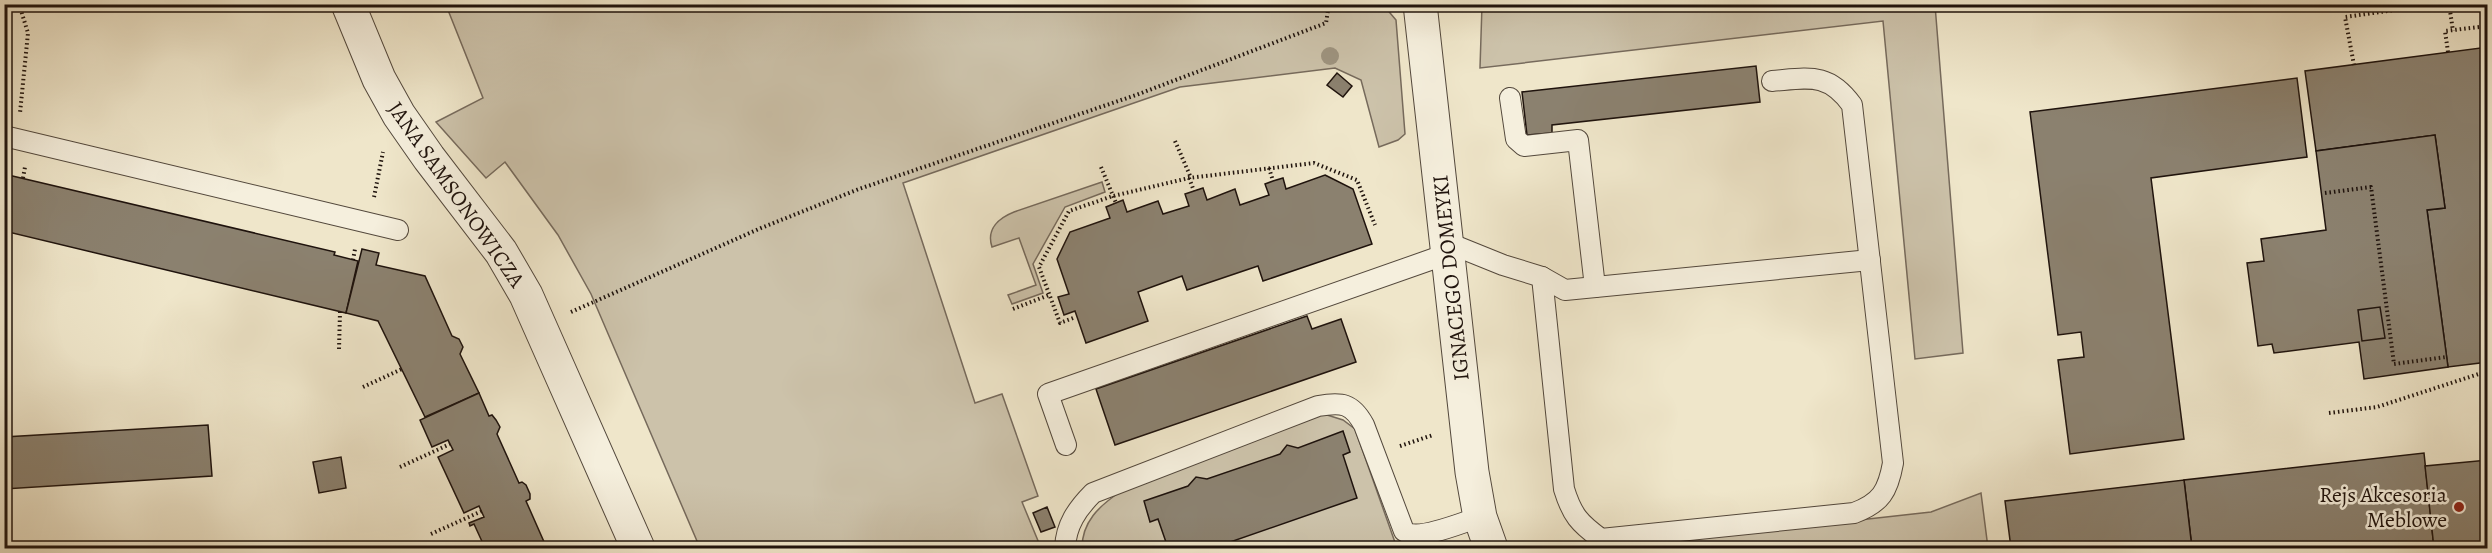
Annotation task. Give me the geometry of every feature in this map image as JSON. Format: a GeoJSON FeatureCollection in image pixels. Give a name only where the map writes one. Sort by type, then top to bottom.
{"type":"FeatureCollection","features":[{"type":"Feature","properties":{"kind":"street","name":"JANA SAMSONOWICZA"},"geometry":{"type":"LineString","coordinates":[[348,4],[379,79],[399,115],[501,252],[526,295],[638,549]]}},
{"type":"Feature","properties":{"kind":"street","name":"IGNACEGO DOMEYKI"},"geometry":{"type":"LineString","coordinates":[[1420,4],[1472,472],[1480,517],[1491,549]]}},
{"type":"Feature","properties":{"kind":"lane"},"geometry":{"type":"LineString","coordinates":[[1542,277],[1564,489],[1569,505],[1578,521],[1601,539],[1854,513],[1868,508],[1880,498],[1889,484],[1893,464],[1852,105],[1835,86],[1823,79],[1772,81]]}},
{"type":"Feature","properties":{"kind":"lane"},"geometry":{"type":"LineString","coordinates":[[1510,99],[1516,139],[1524,146],[1578,140],[1595,287]]}},
{"type":"Feature","properties":{"kind":"lane"},"geometry":{"type":"LineString","coordinates":[[11,138],[398,230]]}},
{"type":"Feature","properties":{"kind":"lane"},"geometry":{"type":"LineString","coordinates":[[1066,445],[1048,394],[1446,248],[1542,277],[1565,290],[1870,260]]}},
{"type":"Feature","properties":{"kind":"lane"},"geometry":{"type":"LineString","coordinates":[[1065,549],[1070,524],[1079,507],[1093,493],[1318,406],[1332,404],[1345,405],[1356,411],[1364,425],[1404,531],[1413,536],[1420,535],[1480,517]]}},
{"type":"Feature","properties":{"kind":"path"},"geometry":{"type":"LineString","coordinates":[[11,138],[28,33],[19,4]]}},
{"type":"Feature","properties":{"kind":"path"},"geometry":{"type":"LineString","coordinates":[[540,326],[761,228],[859,189],[1136,95],[1326,23],[1329,4]]}},
{"type":"Feature","properties":{"kind":"path"},"geometry":{"type":"LineString","coordinates":[[2354,65],[2345,17],[2437,4]]}},
{"type":"Feature","properties":{"kind":"path"},"geometry":{"type":"LineString","coordinates":[[2449,4],[2453,31]]}},
{"type":"Feature","properties":{"kind":"path"},"geometry":{"type":"LineString","coordinates":[[2448,52],[2445,32],[2487,26]]}},
{"type":"Feature","properties":{"kind":"path"},"geometry":{"type":"LineString","coordinates":[[1175,141],[1194,191]]}},
{"type":"Feature","properties":{"kind":"path"},"geometry":{"type":"LineString","coordinates":[[376,191],[385,142]]}},
{"type":"Feature","properties":{"kind":"path"},"geometry":{"type":"LineString","coordinates":[[1073,318],[1060,323],[1039,267],[1069,212],[1113,196],[1190,178],[1314,163],[1357,180],[1375,225]]}},
{"type":"Feature","properties":{"kind":"path"},"geometry":{"type":"LineString","coordinates":[[1101,166],[1116,203]]}},
{"type":"Feature","properties":{"kind":"path"},"geometry":{"type":"LineString","coordinates":[[1269,168],[1274,181]]}},
{"type":"Feature","properties":{"kind":"path"},"geometry":{"type":"LineString","coordinates":[[2325,193],[2371,187],[2394,364],[2446,357]]}},
{"type":"Feature","properties":{"kind":"path"},"geometry":{"type":"LineString","coordinates":[[1013,309],[1050,295]]}},
{"type":"Feature","properties":{"kind":"path"},"geometry":{"type":"LineString","coordinates":[[1055,309],[1061,307]]}},
{"type":"Feature","properties":{"kind":"path"},"geometry":{"type":"LineString","coordinates":[[339,349],[340,312]]}},
{"type":"Feature","properties":{"kind":"path"},"geometry":{"type":"LineString","coordinates":[[363,387],[402,369]]}},
{"type":"Feature","properties":{"kind":"path"},"geometry":{"type":"LineString","coordinates":[[2329,413],[2377,407],[2487,371]]}},
{"type":"Feature","properties":{"kind":"path"},"geometry":{"type":"LineString","coordinates":[[400,467],[450,444]]}},
{"type":"Feature","properties":{"kind":"path"},"geometry":{"type":"LineString","coordinates":[[431,534],[482,511]]}},
{"type":"Feature","properties":{"kind":"shaded area"},"geometry":{"type":"Polygon","coordinates":[[[446,5],[1301,5],[1385,7],[1396,20],[1405,134],[1398,140],[1379,147],[1361,80],[1335,68],[1180,87],[903,183],[975,403],[1002,394],[1038,496],[1022,502],[1041,548],[700,548],[591,294],[558,235],[505,162],[486,178],[436,122],[483,98],[446,5]]]}},
{"type":"Feature","properties":{"kind":"shaded area"},"geometry":{"type":"Polygon","coordinates":[[[1482,5],[1935,5],[1963,353],[1915,359],[1883,21],[1480,68],[1482,5]]]}},
{"type":"Feature","properties":{"kind":"shaded area"},"geometry":{"type":"Polygon","coordinates":[[[1102,182],[1105,192],[1065,207],[1033,264],[1043,293],[1012,304],[1008,295],[1036,285],[1019,238],[992,247],[991,235],[995,225],[1003,217],[1014,212],[1102,182]]]}},
{"type":"Feature","properties":{"kind":"shaded area"},"geometry":{"type":"Polygon","coordinates":[[[1324,414],[1343,420],[1355,429],[1397,548],[1082,548],[1088,523],[1105,503],[1120,492],[1324,414]]]}},
{"type":"Feature","properties":{"kind":"shaded area"},"geometry":{"type":"Polygon","coordinates":[[[1981,493],[1988,548],[1605,548],[1931,512],[1981,493]]]}},
{"type":"Feature","properties":{"kind":"building"},"geometry":{"type":"Polygon","coordinates":[[[2488,47],[2488,362],[2448,367],[2427,210],[2445,208],[2435,135],[2316,151],[2305,71],[2488,47]]]}},
{"type":"Feature","properties":{"kind":"building"},"geometry":{"type":"Polygon","coordinates":[[[1756,66],[1760,102],[1552,125],[1552,133],[1527,135],[1522,92],[1756,66]]]}},
{"type":"Feature","properties":{"kind":"building"},"geometry":{"type":"Polygon","coordinates":[[[1337,73],[1352,86],[1343,97],[1327,85],[1337,73]]]}},
{"type":"Feature","properties":{"kind":"building"},"geometry":{"type":"Polygon","coordinates":[[[2297,78],[2307,157],[2151,178],[2184,439],[2070,454],[2058,360],[2084,357],[2081,332],[2058,335],[2030,112],[2297,78]]]}},
{"type":"Feature","properties":{"kind":"building"},"geometry":{"type":"Polygon","coordinates":[[[2435,135],[2445,208],[2427,210],[2448,367],[2364,379],[2359,342],[2274,353],[2272,344],[2258,346],[2247,263],[2264,261],[2261,239],[2326,230],[2316,151],[2435,135]]]}},
{"type":"Feature","properties":{"kind":"building"},"geometry":{"type":"Polygon","coordinates":[[[4,174],[335,252],[334,255],[358,261],[346,313],[4,231],[4,174]]]}},
{"type":"Feature","properties":{"kind":"building"},"geometry":{"type":"Polygon","coordinates":[[[1325,175],[1353,189],[1372,244],[1263,281],[1258,266],[1187,290],[1182,276],[1138,292],[1148,321],[1086,343],[1075,311],[1064,315],[1058,297],[1069,294],[1057,259],[1070,232],[1110,218],[1106,207],[1123,200],[1127,212],[1158,201],[1163,214],[1189,206],[1185,194],[1203,188],[1207,200],[1235,189],[1240,205],[1269,195],[1265,184],[1273,181],[1283,178],[1286,189],[1325,175]]]}},
{"type":"Feature","properties":{"kind":"building"},"geometry":{"type":"Polygon","coordinates":[[[362,249],[379,253],[376,265],[425,276],[452,336],[459,339],[463,347],[460,354],[479,393],[425,417],[378,321],[346,313],[362,249]]]}},
{"type":"Feature","properties":{"kind":"building"},"geometry":{"type":"Polygon","coordinates":[[[2380,307],[2385,338],[2362,341],[2358,310],[2380,307]]]}},
{"type":"Feature","properties":{"kind":"building"},"geometry":{"type":"Polygon","coordinates":[[[1307,316],[1312,329],[1341,319],[1356,362],[1115,445],[1096,389],[1307,316]]]}},
{"type":"Feature","properties":{"kind":"building"},"geometry":{"type":"Polygon","coordinates":[[[479,393],[489,416],[492,415],[500,427],[497,434],[519,483],[526,485],[530,494],[530,499],[526,501],[545,544],[551,542],[555,548],[485,548],[474,524],[470,526],[469,523],[484,517],[479,506],[464,513],[438,457],[453,450],[448,440],[432,447],[420,420],[479,393]]]}},
{"type":"Feature","properties":{"kind":"building"},"geometry":{"type":"Polygon","coordinates":[[[208,425],[212,476],[4,489],[4,437],[208,425]]]}},
{"type":"Feature","properties":{"kind":"building"},"geometry":{"type":"Polygon","coordinates":[[[1343,431],[1350,452],[1343,455],[1357,498],[1213,548],[1168,548],[1158,519],[1150,522],[1144,501],[1188,486],[1196,477],[1207,479],[1280,454],[1287,445],[1298,448],[1343,431]]]}},
{"type":"Feature","properties":{"kind":"building"},"geometry":{"type":"Polygon","coordinates":[[[2424,453],[2434,548],[2192,548],[2184,480],[2424,453]]]}},
{"type":"Feature","properties":{"kind":"building"},"geometry":{"type":"Polygon","coordinates":[[[341,457],[346,488],[319,493],[313,462],[341,457]]]}},
{"type":"Feature","properties":{"kind":"building","name":"Rejs Akcesoria Meblowe"},"geometry":{"type":"Polygon","coordinates":[[[2488,460],[2488,548],[2434,548],[2425,466],[2488,460]]]}},
{"type":"Feature","properties":{"kind":"building"},"geometry":{"type":"Polygon","coordinates":[[[2184,480],[2192,548],[2011,548],[2005,501],[2184,480]]]}},
{"type":"Feature","properties":{"kind":"building"},"geometry":{"type":"Polygon","coordinates":[[[1047,507],[1055,527],[1041,532],[1033,513],[1047,507]]]}},
{"type":"Feature","properties":{"kind":"place","name":"Rejs Akcesoria Meblowe"},"geometry":{"type":"Point","coordinates":[2459,507]}}]}
